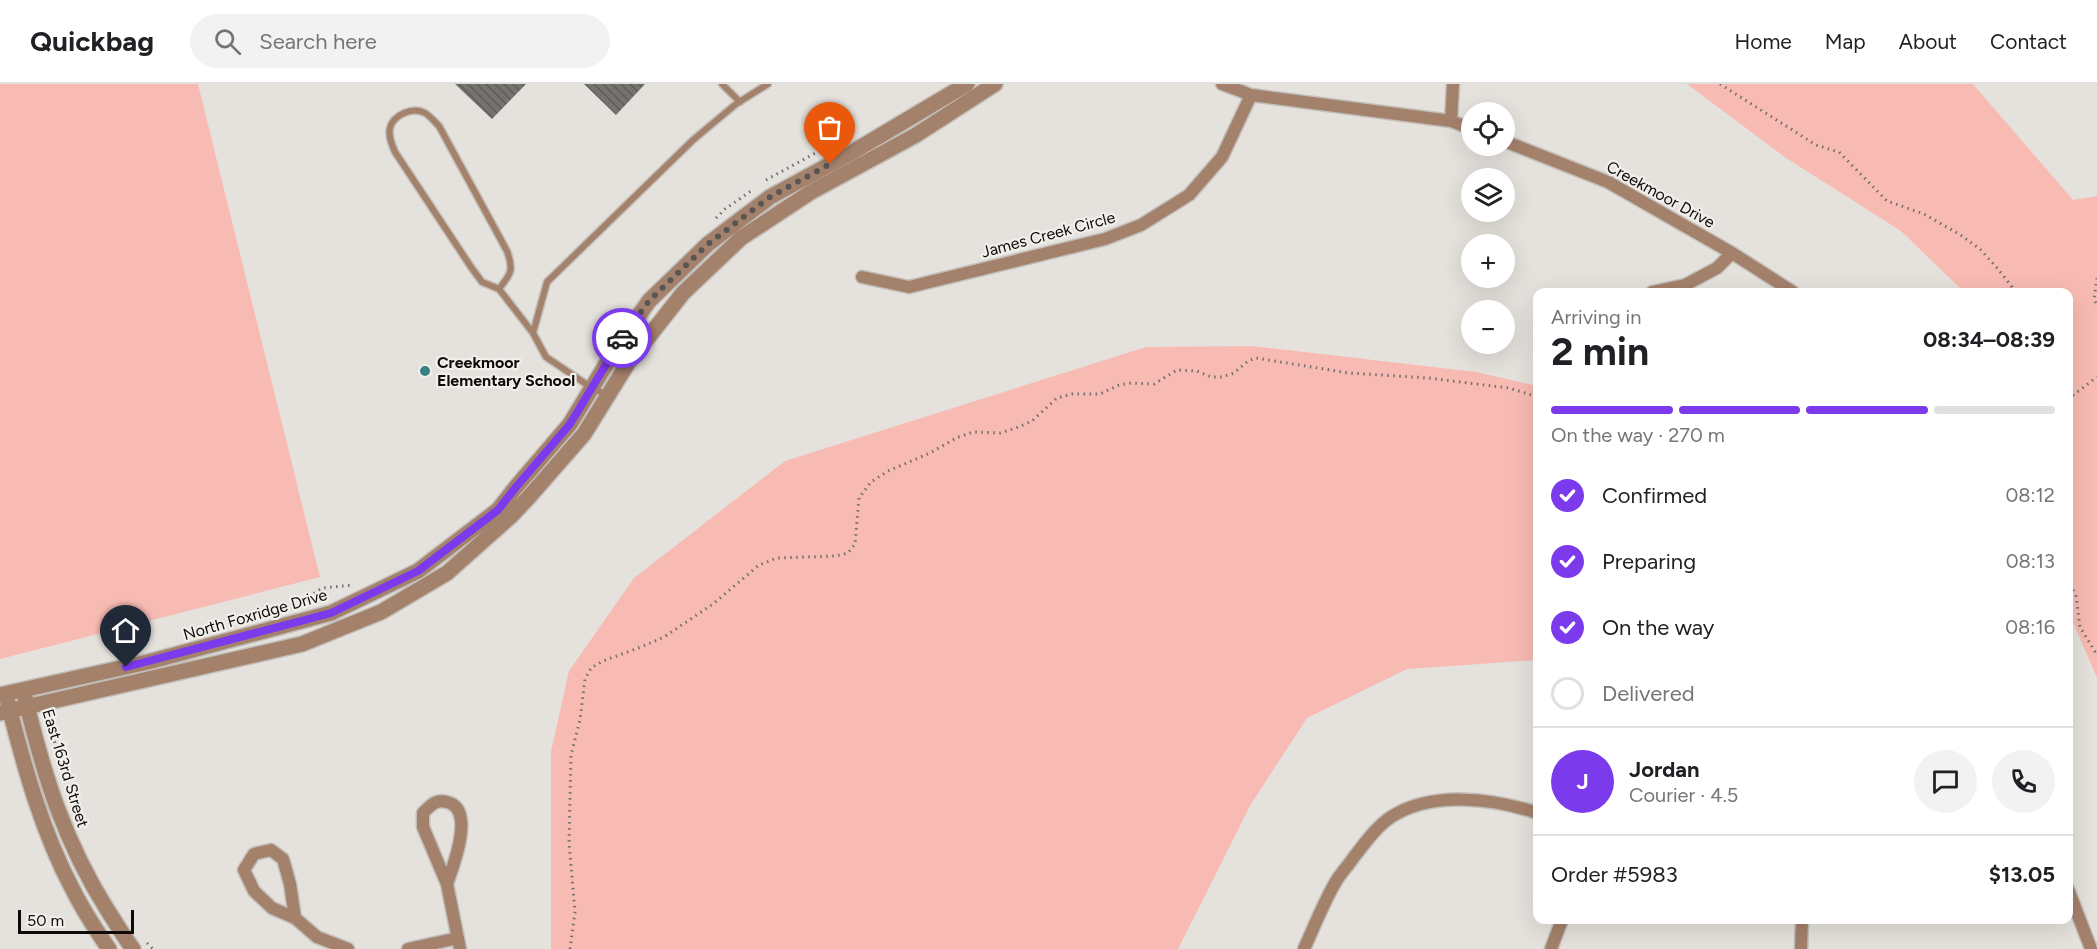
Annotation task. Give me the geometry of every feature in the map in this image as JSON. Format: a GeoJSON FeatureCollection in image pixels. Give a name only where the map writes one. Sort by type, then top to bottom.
{"type":"FeatureCollection","features":[{"type":"Feature","properties":{"kind":"street","name":"North Foxridge Drive"},"geometry":{"type":"LineString","coordinates":[[3,695],[148,662],[331,613],[418,571],[498,510],[570,424],[616,348],[649,301],[708,244],[770,197],[851,153],[967,84]]}},
{"type":"Feature","properties":{"kind":"street"},"geometry":{"type":"LineString","coordinates":[[5,712],[302,644],[381,612],[447,573],[511,516],[584,434],[628,363],[683,293],[741,238],[811,192],[916,135],[995,84]]}},
{"type":"Feature","properties":{"kind":"street"},"geometry":{"type":"LineString","coordinates":[[1222,84],[1251,95],[1450,121],[1461,125]]}},
{"type":"Feature","properties":{"kind":"street"},"geometry":{"type":"LineString","coordinates":[[1450,121],[1453,84]]}},
{"type":"Feature","properties":{"kind":"street","name":"James Creek Circle"},"geometry":{"type":"LineString","coordinates":[[862,277],[909,287],[1105,239],[1141,225],[1189,195],[1222,156],[1251,95]]}},
{"type":"Feature","properties":{"kind":"street","name":"Creekmoor Drive"},"geometry":{"type":"LineString","coordinates":[[1515,145],[1608,182],[1732,253],[1787,288]]}},
{"type":"Feature","properties":{"kind":"street"},"geometry":{"type":"LineString","coordinates":[[1671,288],[1685,285],[1717,268],[1732,253]]}},
{"type":"Feature","properties":{"kind":"street","name":"East 163rd Street"},"geometry":{"type":"LineString","coordinates":[[23,689],[56,807],[72,848],[103,903],[140,945]]}},
{"type":"Feature","properties":{"kind":"street"},"geometry":{"type":"LineString","coordinates":[[3,695],[5,712],[57,857],[85,913],[109,949]]}},
{"type":"Feature","properties":{"kind":"street"},"geometry":{"type":"LineString","coordinates":[[1304,949],[1336,882],[1370,837],[1392,817],[1413,807],[1458,799],[1518,807],[1533,812]]}},
{"type":"Feature","properties":{"kind":"street"},"geometry":{"type":"LineString","coordinates":[[408,949],[459,944],[447,884],[423,827],[423,813],[432,803],[441,801],[452,803],[459,810],[463,821],[447,884]]}},
{"type":"Feature","properties":{"kind":"street"},"geometry":{"type":"LineString","coordinates":[[295,918],[290,884],[283,859],[271,850],[254,854],[244,870],[254,891],[272,908],[295,918],[317,937],[348,949]]}},
{"type":"Feature","properties":{"kind":"street"},"geometry":{"type":"LineString","coordinates":[[2073,902],[2091,949]]}},
{"type":"Feature","properties":{"kind":"street"},"geometry":{"type":"LineString","coordinates":[[1551,949],[1560,924]]}},
{"type":"Feature","properties":{"kind":"street"},"geometry":{"type":"LineString","coordinates":[[1801,949],[1802,924]]}},
{"type":"Feature","properties":{"kind":"lane"},"geometry":{"type":"LineString","coordinates":[[722,84],[740,102]]}},
{"type":"Feature","properties":{"kind":"lane"},"geometry":{"type":"LineString","coordinates":[[533,333],[547,282],[693,140],[740,102],[768,84]]}},
{"type":"Feature","properties":{"kind":"lane"},"geometry":{"type":"LineString","coordinates":[[499,289],[509,276],[512,264],[440,126],[424,112],[410,110],[397,116],[390,128],[390,140],[395,152],[482,282],[499,289],[533,333],[546,357],[608,396]]}},
{"type":"Feature","properties":{"kind":"path"},"geometry":{"type":"LineString","coordinates":[[1720,84],[1816,145],[1839,152],[1887,201],[1924,214],[1959,234],[1980,249],[2011,288]]}},
{"type":"Feature","properties":{"kind":"path"},"geometry":{"type":"LineString","coordinates":[[709,224],[725,209],[775,174],[854,132]]}},
{"type":"Feature","properties":{"kind":"path"},"geometry":{"type":"LineString","coordinates":[[2097,278],[2094,299],[2097,306]]}},
{"type":"Feature","properties":{"kind":"path"},"geometry":{"type":"LineString","coordinates":[[570,949],[575,912],[569,843],[571,755],[580,720],[585,679],[591,668],[664,637],[713,604],[759,565],[777,558],[835,556],[849,553],[855,544],[859,498],[871,482],[888,471],[973,432],[1000,433],[1016,429],[1032,421],[1057,398],[1072,394],[1100,394],[1119,385],[1131,383],[1154,384],[1177,370],[1197,371],[1211,377],[1222,376],[1234,373],[1248,361],[1256,358],[1349,373],[1429,378],[1509,388],[1533,395]]}},
{"type":"Feature","properties":{"kind":"path"},"geometry":{"type":"LineString","coordinates":[[2073,395],[2097,377]]}},
{"type":"Feature","properties":{"kind":"path"},"geometry":{"type":"LineString","coordinates":[[292,608],[322,588],[363,582]]}},
{"type":"Feature","properties":{"kind":"path"},"geometry":{"type":"LineString","coordinates":[[2073,590],[2080,627],[2097,655]]}},
{"type":"Feature","properties":{"kind":"path"},"geometry":{"type":"LineString","coordinates":[[44,702],[58,757]]}},
{"type":"Feature","properties":{"kind":"path"},"geometry":{"type":"LineString","coordinates":[[140,945],[153,949]]}},
{"type":"Feature","properties":{"kind":"shaded area"},"geometry":{"type":"Polygon","coordinates":[[[0,84],[198,84],[320,577],[0,659],[0,84]]]}},
{"type":"Feature","properties":{"kind":"shaded area"},"geometry":{"type":"Polygon","coordinates":[[[1687,84],[1973,84],[2073,200],[2097,196],[2097,678],[2073,622],[2073,288],[1960,288],[1901,231],[1786,158],[1687,84]]]}},
{"type":"Feature","properties":{"kind":"shaded area"},"geometry":{"type":"Polygon","coordinates":[[[1252,346],[1476,372],[1533,385],[1533,660],[1407,669],[1307,718],[1251,804],[1178,949],[551,949],[551,752],[569,671],[634,578],[785,461],[1146,347],[1252,346]]]}},
{"type":"Feature","properties":{"kind":"building"},"geometry":{"type":"Polygon","coordinates":[[[455,84],[526,84],[492,119],[455,84]]]}},
{"type":"Feature","properties":{"kind":"building"},"geometry":{"type":"Polygon","coordinates":[[[584,84],[645,84],[616,115],[584,84]]]}},
{"type":"Feature","properties":{"kind":"way so far"},"geometry":{"type":"LineString","coordinates":[[622,338],[649,301],[708,244],[770,197],[830,164]]}},
{"type":"Feature","properties":{"kind":"place","name":"Creekmoor Elementary School"},"geometry":{"type":"Point","coordinates":[425,371]}},
{"type":"Feature","properties":{"kind":"route"},"geometry":{"type":"LineString","coordinates":[[126,667],[331,613],[418,571],[498,510],[570,424],[622,338]]}}]}
